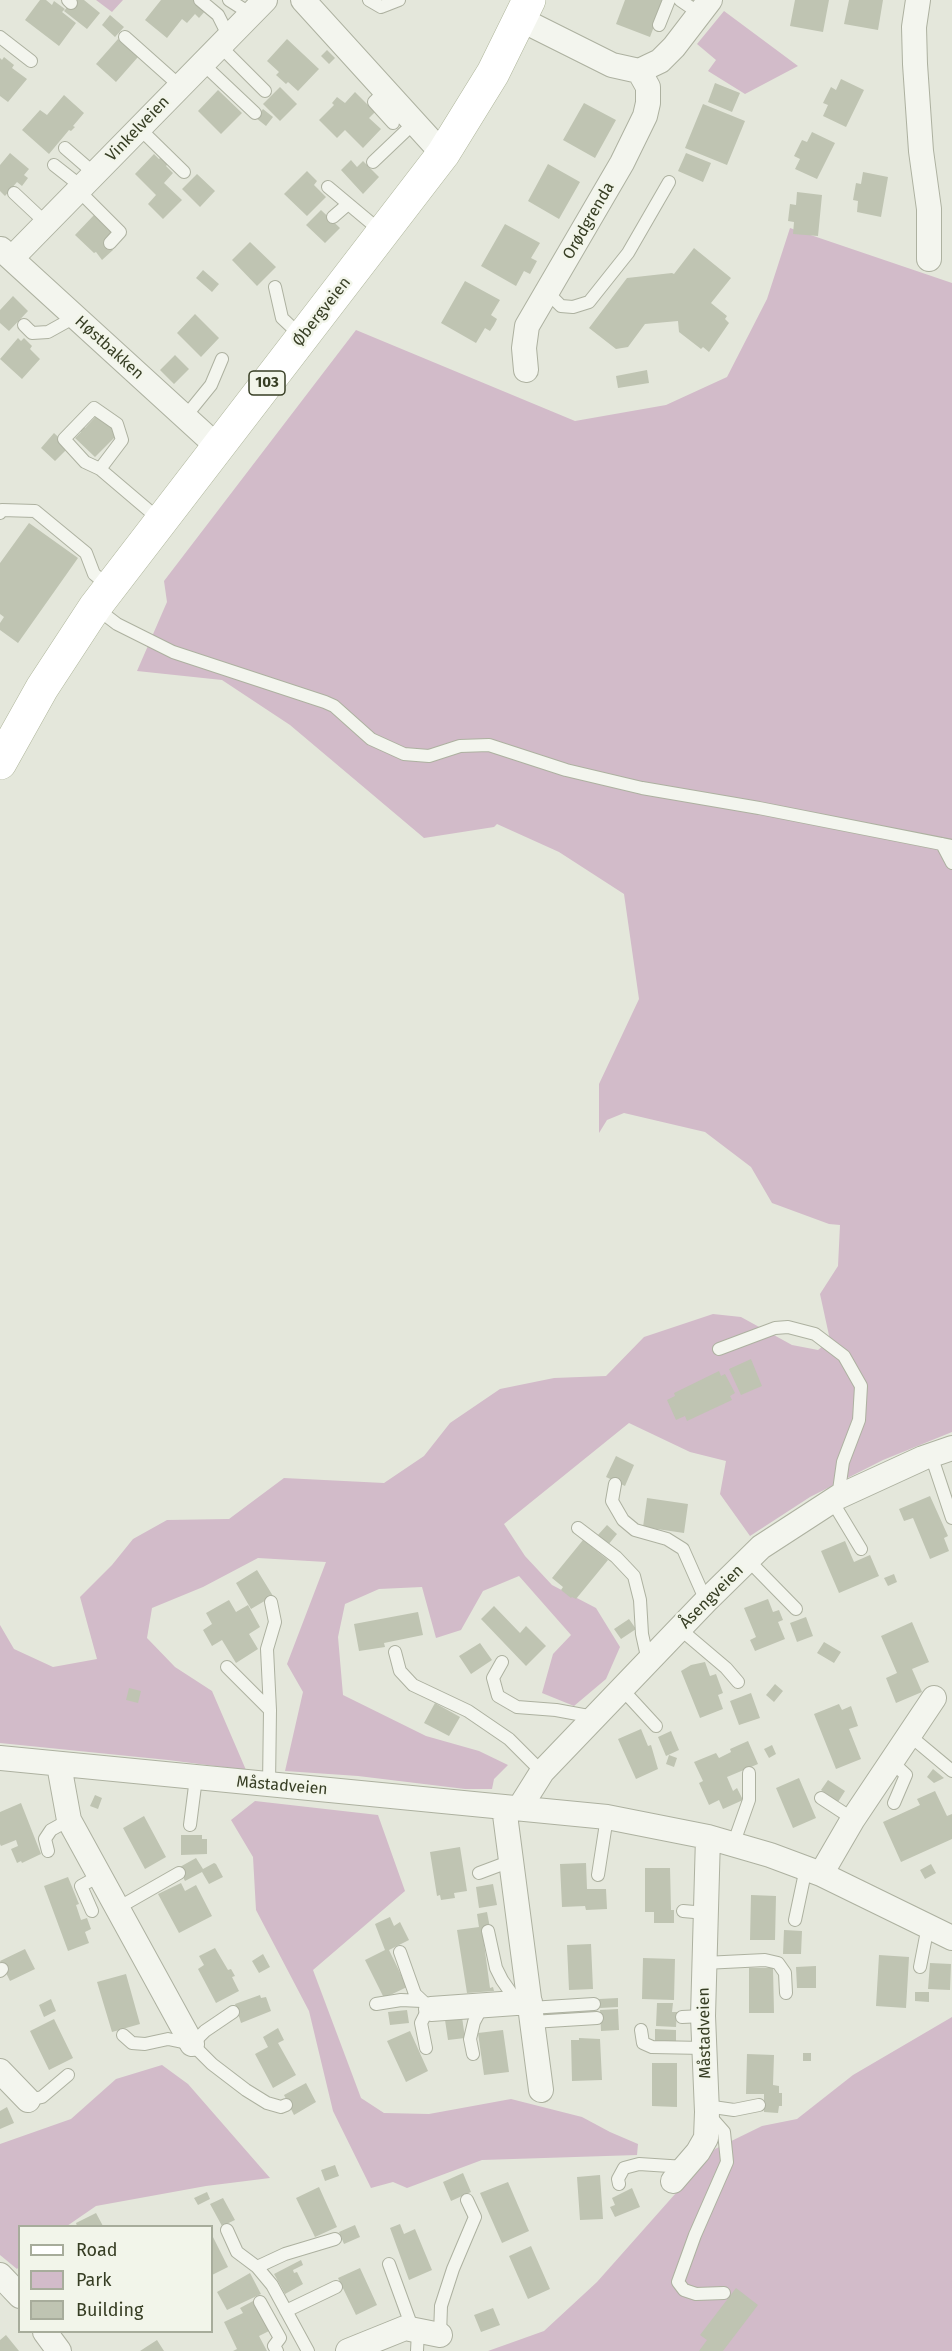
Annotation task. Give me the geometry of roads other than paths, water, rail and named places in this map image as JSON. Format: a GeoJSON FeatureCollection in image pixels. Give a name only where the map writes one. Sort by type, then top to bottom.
{"type":"FeatureCollection","features":[{"type":"Feature","properties":{"kind":"main road","name":"Øbergveien"},"geometry":{"type":"LineString","coordinates":[[0,763],[42,688],[103,597],[384,234],[443,154],[493,73],[524,9]]}},
{"type":"Feature","properties":{"kind":"street"},"geometry":{"type":"LineString","coordinates":[[303,0],[385,92],[404,123],[443,154]]}},
{"type":"Feature","properties":{"kind":"street"},"geometry":{"type":"LineString","coordinates":[[918,0],[914,27],[915,64],[921,152],[928,209],[928,259]]}},
{"type":"Feature","properties":{"kind":"street"},"geometry":{"type":"LineString","coordinates":[[524,9],[612,65],[639,71],[664,56],[696,4]]}},
{"type":"Feature","properties":{"kind":"street","name":"Vinkelveien"},"geometry":{"type":"LineString","coordinates":[[6,253],[46,223],[258,7]]}},
{"type":"Feature","properties":{"kind":"street","name":"Orødgrenda"},"geometry":{"type":"LineString","coordinates":[[526,370],[524,348],[527,326],[622,163],[641,125],[648,103],[648,87],[639,71]]}},
{"type":"Feature","properties":{"kind":"street","name":"Høstbakken"},"geometry":{"type":"LineString","coordinates":[[6,253],[219,448]]}},
{"type":"Feature","properties":{"kind":"street","name":"Åsengveien"},"geometry":{"type":"LineString","coordinates":[[512,1807],[621,1688],[761,1547],[835,1499],[941,1452]]}},
{"type":"Feature","properties":{"kind":"street"},"geometry":{"type":"LineString","coordinates":[[813,1871],[854,1819],[934,1698]]}},
{"type":"Feature","properties":{"kind":"street","name":"Måstadveien"},"geometry":{"type":"LineString","coordinates":[[0,1758],[608,1817],[708,1837],[813,1871],[952,1938]]}},
{"type":"Feature","properties":{"kind":"street"},"geometry":{"type":"LineString","coordinates":[[59,1765],[69,1820],[192,2044]]}},
{"type":"Feature","properties":{"kind":"street"},"geometry":{"type":"LineString","coordinates":[[512,1807],[511,1861],[528,2009],[541,2090]]}},
{"type":"Feature","properties":{"kind":"street","name":"Måstadveien"},"geometry":{"type":"LineString","coordinates":[[680,2174],[706,2138],[704,2048],[692,2016],[704,1963],[694,1912],[708,1837]]}},
{"type":"Feature","properties":{"kind":"street"},"geometry":{"type":"LineString","coordinates":[[427,2005],[528,2009]]}},
{"type":"Feature","properties":{"kind":"street"},"geometry":{"type":"LineString","coordinates":[[0,2071],[28,2100]]}},
{"type":"Feature","properties":{"kind":"street"},"geometry":{"type":"LineString","coordinates":[[0,2275],[18,2294]]}},
{"type":"Feature","properties":{"kind":"street"},"geometry":{"type":"LineString","coordinates":[[348,2351],[405,2328],[422,2337]]}},
{"type":"Feature","properties":{"kind":"street"},"geometry":{"type":"LineString","coordinates":[[46,2333],[59,2351]]}},
{"type":"Feature","properties":{"kind":"lane"},"geometry":{"type":"LineString","coordinates":[[200,0],[218,15],[224,41],[265,91]]}},
{"type":"Feature","properties":{"kind":"lane"},"geometry":{"type":"LineString","coordinates":[[229,0],[258,7]]}},
{"type":"Feature","properties":{"kind":"lane"},"geometry":{"type":"LineString","coordinates":[[369,0],[381,7],[399,0]]}},
{"type":"Feature","properties":{"kind":"lane"},"geometry":{"type":"LineString","coordinates":[[659,25],[669,0]]}},
{"type":"Feature","properties":{"kind":"lane"},"geometry":{"type":"LineString","coordinates":[[0,37],[31,61]]}},
{"type":"Feature","properties":{"kind":"lane"},"geometry":{"type":"LineString","coordinates":[[125,37],[180,86]]}},
{"type":"Feature","properties":{"kind":"lane"},"geometry":{"type":"LineString","coordinates":[[202,63],[255,113]]}},
{"type":"Feature","properties":{"kind":"lane"},"geometry":{"type":"LineString","coordinates":[[373,162],[404,123]]}},
{"type":"Feature","properties":{"kind":"lane"},"geometry":{"type":"LineString","coordinates":[[140,128],[184,172]]}},
{"type":"Feature","properties":{"kind":"lane"},"geometry":{"type":"LineString","coordinates":[[65,148],[85,184],[120,232],[110,243]]}},
{"type":"Feature","properties":{"kind":"lane"},"geometry":{"type":"LineString","coordinates":[[54,165],[85,184]]}},
{"type":"Feature","properties":{"kind":"lane"},"geometry":{"type":"LineString","coordinates":[[547,292],[561,306],[573,307],[589,302],[628,253],[669,182]]}},
{"type":"Feature","properties":{"kind":"lane"},"geometry":{"type":"LineString","coordinates":[[328,187],[384,234]]}},
{"type":"Feature","properties":{"kind":"lane"},"geometry":{"type":"LineString","coordinates":[[14,193],[46,223]]}},
{"type":"Feature","properties":{"kind":"lane"},"geometry":{"type":"LineString","coordinates":[[333,217],[348,204]]}},
{"type":"Feature","properties":{"kind":"lane"},"geometry":{"type":"LineString","coordinates":[[275,287],[282,318],[302,337]]}},
{"type":"Feature","properties":{"kind":"lane"},"geometry":{"type":"LineString","coordinates":[[24,325],[32,333],[48,332],[75,317]]}},
{"type":"Feature","properties":{"kind":"lane"},"geometry":{"type":"LineString","coordinates":[[185,417],[211,385],[222,359]]}},
{"type":"Feature","properties":{"kind":"lane"},"geometry":{"type":"LineString","coordinates":[[100,469],[122,440],[117,424],[94,408],[64,439],[85,462],[100,469],[162,521]]}},
{"type":"Feature","properties":{"kind":"lane"},"geometry":{"type":"LineString","coordinates":[[0,513],[2,510],[35,511],[86,553],[103,597],[117,624],[173,652],[334,706],[371,739],[404,754],[429,756],[460,746],[489,745],[566,770],[642,788],[759,808],[947,845],[952,863]]}},
{"type":"Feature","properties":{"kind":"lane"},"geometry":{"type":"LineString","coordinates":[[719,1349],[775,1328],[788,1327],[815,1334],[844,1356],[861,1386],[860,1420],[843,1462],[835,1499],[861,1549]]}},
{"type":"Feature","properties":{"kind":"lane"},"geometry":{"type":"LineString","coordinates":[[941,1452],[952,1518]]}},
{"type":"Feature","properties":{"kind":"lane"},"geometry":{"type":"LineString","coordinates":[[615,1484],[612,1501],[622,1520],[635,1530],[667,1539],[683,1549],[706,1601]]}},
{"type":"Feature","properties":{"kind":"lane"},"geometry":{"type":"LineString","coordinates":[[578,1527],[616,1557],[634,1576],[640,1600],[642,1634],[648,1661]]}},
{"type":"Feature","properties":{"kind":"lane"},"geometry":{"type":"LineString","coordinates":[[748,1560],[796,1609]]}},
{"type":"Feature","properties":{"kind":"lane"},"geometry":{"type":"LineString","coordinates":[[269,1785],[270,1710],[267,1649],[275,1622],[271,1602]]}},
{"type":"Feature","properties":{"kind":"lane"},"geometry":{"type":"LineString","coordinates":[[680,1629],[726,1668],[738,1682]]}},
{"type":"Feature","properties":{"kind":"lane"},"geometry":{"type":"LineString","coordinates":[[395,1652],[400,1671],[413,1685],[468,1712],[509,1739],[542,1772]]}},
{"type":"Feature","properties":{"kind":"lane"},"geometry":{"type":"LineString","coordinates":[[502,1662],[494,1678],[498,1696],[517,1707],[556,1710],[594,1717]]}},
{"type":"Feature","properties":{"kind":"lane"},"geometry":{"type":"LineString","coordinates":[[227,1667],[270,1710]]}},
{"type":"Feature","properties":{"kind":"lane"},"geometry":{"type":"LineString","coordinates":[[621,1688],[656,1726]]}},
{"type":"Feature","properties":{"kind":"lane"},"geometry":{"type":"LineString","coordinates":[[909,1734],[952,1771]]}},
{"type":"Feature","properties":{"kind":"lane"},"geometry":{"type":"LineString","coordinates":[[892,1762],[906,1775],[894,1803]]}},
{"type":"Feature","properties":{"kind":"lane"},"geometry":{"type":"LineString","coordinates":[[733,1845],[749,1800],[749,1773]]}},
{"type":"Feature","properties":{"kind":"lane"},"geometry":{"type":"LineString","coordinates":[[190,1825],[196,1778]]}},
{"type":"Feature","properties":{"kind":"lane"},"geometry":{"type":"LineString","coordinates":[[821,1798],[854,1819]]}},
{"type":"Feature","properties":{"kind":"lane"},"geometry":{"type":"LineString","coordinates":[[598,1875],[608,1817]]}},
{"type":"Feature","properties":{"kind":"lane"},"geometry":{"type":"LineString","coordinates":[[48,1851],[45,1839],[51,1830],[69,1820]]}},
{"type":"Feature","properties":{"kind":"lane"},"geometry":{"type":"LineString","coordinates":[[479,1873],[511,1861]]}},
{"type":"Feature","properties":{"kind":"lane"},"geometry":{"type":"LineString","coordinates":[[795,1920],[813,1871]]}},
{"type":"Feature","properties":{"kind":"lane"},"geometry":{"type":"LineString","coordinates":[[117,1909],[179,1873]]}},
{"type":"Feature","properties":{"kind":"lane"},"geometry":{"type":"LineString","coordinates":[[92,1911],[81,1886],[99,1876]]}},
{"type":"Feature","properties":{"kind":"lane"},"geometry":{"type":"LineString","coordinates":[[920,1967],[928,1926]]}},
{"type":"Feature","properties":{"kind":"lane"},"geometry":{"type":"LineString","coordinates":[[488,1932],[501,1980],[528,2009],[597,2018]]}},
{"type":"Feature","properties":{"kind":"lane"},"geometry":{"type":"LineString","coordinates":[[400,1952],[415,1995],[427,2005]]}},
{"type":"Feature","properties":{"kind":"lane"},"geometry":{"type":"LineString","coordinates":[[704,1963],[765,1960],[778,1963],[785,1973],[786,1993]]}},
{"type":"Feature","properties":{"kind":"lane"},"geometry":{"type":"LineString","coordinates":[[376,2004],[401,2000],[427,2005]]}},
{"type":"Feature","properties":{"kind":"lane"},"geometry":{"type":"LineString","coordinates":[[528,2009],[594,2004]]}},
{"type":"Feature","properties":{"kind":"lane"},"geometry":{"type":"LineString","coordinates":[[426,2048],[421,2023],[427,2011],[427,2005]]}},
{"type":"Feature","properties":{"kind":"lane"},"geometry":{"type":"LineString","coordinates":[[473,2054],[470,2039],[474,2022],[483,2006]]}},
{"type":"Feature","properties":{"kind":"lane"},"geometry":{"type":"LineString","coordinates":[[192,2044],[205,2031],[233,2012]]}},
{"type":"Feature","properties":{"kind":"lane"},"geometry":{"type":"LineString","coordinates":[[641,2030],[643,2043],[652,2047],[704,2048]]}},
{"type":"Feature","properties":{"kind":"lane"},"geometry":{"type":"LineString","coordinates":[[123,2035],[132,2043],[145,2044],[168,2039],[192,2044],[212,2064],[246,2090],[267,2103],[281,2107],[286,2105]]}},
{"type":"Feature","properties":{"kind":"lane"},"geometry":{"type":"LineString","coordinates":[[28,2100],[42,2097],[68,2075]]}},
{"type":"Feature","properties":{"kind":"lane"},"geometry":{"type":"LineString","coordinates":[[706,2109],[734,2110],[759,2104]]}},
{"type":"Feature","properties":{"kind":"lane"},"geometry":{"type":"LineString","coordinates":[[706,2109],[724,2132],[727,2162],[695,2235],[678,2282],[684,2290],[696,2294],[724,2293]]}},
{"type":"Feature","properties":{"kind":"lane"},"geometry":{"type":"LineString","coordinates":[[619,2184],[618,2179],[624,2168],[639,2164],[680,2174]]}},
{"type":"Feature","properties":{"kind":"lane"},"geometry":{"type":"LineString","coordinates":[[422,2337],[441,2306],[453,2269],[475,2217],[467,2200]]}},
{"type":"Feature","properties":{"kind":"lane"},"geometry":{"type":"LineString","coordinates":[[227,2230],[237,2252],[257,2267],[272,2285],[308,2351]]}},
{"type":"Feature","properties":{"kind":"lane"},"geometry":{"type":"LineString","coordinates":[[257,2267],[285,2254],[335,2239]]}},
{"type":"Feature","properties":{"kind":"lane"},"geometry":{"type":"LineString","coordinates":[[389,2264],[422,2337]]}},
{"type":"Feature","properties":{"kind":"lane"},"geometry":{"type":"LineString","coordinates":[[286,2311],[336,2287]]}},
{"type":"Feature","properties":{"kind":"lane"},"geometry":{"type":"LineString","coordinates":[[260,2302],[280,2338],[274,2346],[277,2351]]}}]}
